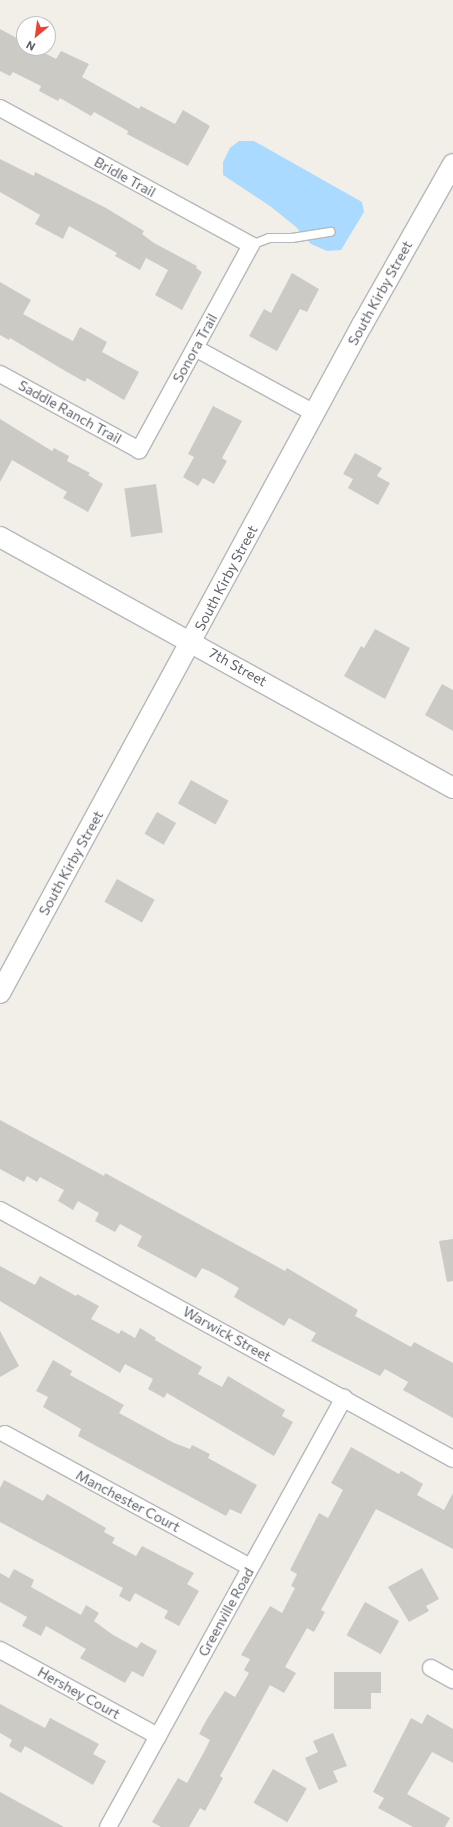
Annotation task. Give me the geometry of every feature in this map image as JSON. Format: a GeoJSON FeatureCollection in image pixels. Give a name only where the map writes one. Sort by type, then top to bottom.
{"type":"FeatureCollection","features":[{"type":"Feature","properties":{"kind":"street","name":"Bridle Trail"},"geometry":{"type":"LineString","coordinates":[[0,108],[251,245]]}},
{"type":"Feature","properties":{"kind":"street","name":"South Kirby Street"},"geometry":{"type":"LineString","coordinates":[[0,993],[192,641],[314,413],[453,164]]}},
{"type":"Feature","properties":{"kind":"street","name":"Sonora Trail"},"geometry":{"type":"LineString","coordinates":[[139,450],[251,245]]}},
{"type":"Feature","properties":{"kind":"street"},"geometry":{"type":"LineString","coordinates":[[195,348],[314,413]]}},
{"type":"Feature","properties":{"kind":"street","name":"Saddle Ranch Trail"},"geometry":{"type":"LineString","coordinates":[[0,374],[139,450]]}},
{"type":"Feature","properties":{"kind":"street","name":"7th Street"},"geometry":{"type":"LineString","coordinates":[[0,537],[192,641],[453,788]]}},
{"type":"Feature","properties":{"kind":"street","name":"Warwick Street"},"geometry":{"type":"LineString","coordinates":[[0,1210],[453,1459]]}},
{"type":"Feature","properties":{"kind":"street","name":"Greenville Road"},"geometry":{"type":"LineString","coordinates":[[108,1827],[344,1398]]}},
{"type":"Feature","properties":{"kind":"street","name":"Manchester Court"},"geometry":{"type":"LineString","coordinates":[[5,1434],[250,1567]]}},
{"type":"Feature","properties":{"kind":"street","name":"Hershey Court"},"geometry":{"type":"LineString","coordinates":[[0,1650],[158,1736]]}},
{"type":"Feature","properties":{"kind":"street"},"geometry":{"type":"LineString","coordinates":[[432,1668],[453,1680]]}},
{"type":"Feature","properties":{"kind":"lane"},"geometry":{"type":"LineString","coordinates":[[251,245],[269,238],[292,238],[331,232]]}},
{"type":"Feature","properties":{"kind":"water"},"geometry":{"type":"Polygon","coordinates":[[[239,141],[254,141],[362,202],[364,212],[341,250],[327,251],[311,244],[296,227],[270,206],[223,175],[223,162],[230,148],[239,141]]]}},
{"type":"Feature","properties":{"kind":"building"},"geometry":{"type":"Polygon","coordinates":[[[0,29],[16,38],[16,56],[50,56],[56,59],[61,51],[89,64],[82,77],[139,109],[141,106],[175,124],[183,110],[210,126],[188,166],[127,134],[128,131],[94,112],[91,116],[60,98],[58,101],[39,91],[41,86],[13,72],[10,76],[0,71],[0,29]]]}},
{"type":"Feature","properties":{"kind":"building"},"geometry":{"type":"Polygon","coordinates":[[[0,159],[34,176],[35,172],[106,208],[144,231],[142,234],[154,243],[197,266],[196,268],[202,272],[182,310],[155,295],[168,270],[146,258],[140,270],[115,256],[117,253],[69,226],[63,239],[35,224],[40,215],[0,192],[0,159]]]}},
{"type":"Feature","properties":{"kind":"building"},"geometry":{"type":"Polygon","coordinates":[[[292,273],[319,289],[307,312],[300,309],[277,351],[249,336],[264,309],[271,313],[292,273]]]}},
{"type":"Feature","properties":{"kind":"building"},"geometry":{"type":"Polygon","coordinates":[[[0,282],[31,300],[23,314],[73,341],[80,327],[107,342],[102,352],[139,372],[124,400],[87,378],[85,382],[10,338],[9,340],[0,335],[0,282]]]}},
{"type":"Feature","properties":{"kind":"building"},"geometry":{"type":"Polygon","coordinates":[[[213,406],[242,421],[222,458],[227,461],[214,484],[203,478],[198,486],[183,477],[194,457],[188,454],[213,406]]]}},
{"type":"Feature","properties":{"kind":"building"},"geometry":{"type":"Polygon","coordinates":[[[0,419],[52,451],[54,448],[69,456],[67,461],[90,473],[88,475],[103,484],[88,512],[63,498],[67,492],[12,460],[0,482],[0,419]]]}},
{"type":"Feature","properties":{"kind":"building"},"geometry":{"type":"Polygon","coordinates":[[[355,453],[382,468],[377,476],[390,483],[378,505],[348,488],[353,479],[343,474],[355,453]]]}},
{"type":"Feature","properties":{"kind":"building"},"geometry":{"type":"Polygon","coordinates":[[[156,484],[163,533],[131,537],[124,488],[156,484]]]}},
{"type":"Feature","properties":{"kind":"building"},"geometry":{"type":"Polygon","coordinates":[[[375,629],[410,648],[385,699],[344,676],[361,646],[364,648],[375,629]]]}},
{"type":"Feature","properties":{"kind":"building"},"geometry":{"type":"Polygon","coordinates":[[[442,684],[453,690],[453,731],[425,715],[442,684]]]}},
{"type":"Feature","properties":{"kind":"building"},"geometry":{"type":"Polygon","coordinates":[[[191,780],[229,801],[216,824],[178,804],[191,780]]]}},
{"type":"Feature","properties":{"kind":"building"},"geometry":{"type":"Polygon","coordinates":[[[157,812],[176,823],[164,845],[144,834],[157,812]]]}},
{"type":"Feature","properties":{"kind":"building"},"geometry":{"type":"Polygon","coordinates":[[[117,879],[155,900],[142,923],[104,902],[117,879]]]}},
{"type":"Feature","properties":{"kind":"building"},"geometry":{"type":"Polygon","coordinates":[[[0,1120],[104,1176],[105,1173],[285,1271],[287,1268],[358,1310],[355,1316],[411,1347],[414,1342],[453,1363],[453,1418],[403,1390],[408,1382],[385,1369],[380,1376],[311,1341],[316,1333],[289,1318],[284,1326],[234,1297],[239,1288],[213,1273],[202,1268],[196,1278],[137,1246],[142,1236],[120,1224],[115,1232],[95,1221],[99,1213],[78,1201],[73,1210],[58,1201],[64,1190],[40,1177],[37,1182],[27,1176],[24,1182],[0,1169],[0,1120]]]}},
{"type":"Feature","properties":{"kind":"building"},"geometry":{"type":"Polygon","coordinates":[[[453,1239],[453,1281],[447,1282],[439,1241],[453,1239]]]}},
{"type":"Feature","properties":{"kind":"building"},"geometry":{"type":"Polygon","coordinates":[[[0,1266],[35,1285],[40,1276],[76,1296],[77,1294],[99,1306],[91,1319],[119,1334],[121,1330],[135,1338],[140,1328],[156,1338],[155,1340],[202,1367],[198,1374],[222,1387],[228,1376],[285,1410],[282,1416],[293,1422],[274,1456],[167,1393],[164,1398],[148,1389],[153,1379],[125,1364],[120,1373],[0,1301],[0,1266]]]}},
{"type":"Feature","properties":{"kind":"building"},"geometry":{"type":"Polygon","coordinates":[[[0,1331],[19,1366],[0,1377],[0,1331]]]}},
{"type":"Feature","properties":{"kind":"building"},"geometry":{"type":"Polygon","coordinates":[[[53,1360],[72,1371],[70,1375],[124,1405],[119,1413],[174,1443],[190,1449],[192,1445],[210,1454],[208,1458],[257,1485],[241,1514],[230,1509],[226,1516],[78,1436],[81,1429],[43,1407],[48,1397],[36,1391],[53,1360]]]}},
{"type":"Feature","properties":{"kind":"building"},"geometry":{"type":"Polygon","coordinates":[[[351,1447],[399,1474],[401,1471],[423,1484],[417,1495],[444,1510],[453,1493],[453,1549],[376,1509],[321,1610],[325,1612],[314,1632],[307,1628],[285,1667],[296,1673],[284,1693],[270,1685],[220,1776],[223,1778],[205,1811],[200,1808],[189,1827],[161,1827],[152,1822],[178,1778],[187,1783],[210,1740],[199,1734],[207,1719],[225,1691],[235,1697],[249,1673],[244,1670],[250,1659],[241,1655],[270,1606],[282,1613],[295,1588],[291,1586],[297,1574],[290,1570],[319,1513],[328,1518],[343,1490],[331,1483],[351,1447]]]}},
{"type":"Feature","properties":{"kind":"building"},"geometry":{"type":"Polygon","coordinates":[[[4,1480],[43,1501],[47,1494],[68,1506],[106,1528],[104,1532],[115,1538],[112,1543],[136,1556],[142,1546],[194,1573],[187,1584],[199,1591],[179,1626],[164,1618],[168,1611],[135,1593],[130,1602],[119,1596],[123,1588],[0,1522],[0,1488],[4,1480]]]}},
{"type":"Feature","properties":{"kind":"building"},"geometry":{"type":"Polygon","coordinates":[[[422,1568],[439,1599],[426,1606],[429,1611],[409,1622],[388,1587],[422,1568]]]}},
{"type":"Feature","properties":{"kind":"building"},"geometry":{"type":"Polygon","coordinates":[[[14,1569],[34,1580],[31,1587],[81,1615],[86,1605],[99,1613],[94,1621],[113,1635],[137,1648],[141,1642],[157,1651],[143,1677],[132,1671],[125,1683],[80,1658],[86,1649],[46,1626],[41,1636],[22,1626],[27,1617],[0,1602],[0,1573],[9,1578],[14,1569]]]}},
{"type":"Feature","properties":{"kind":"building"},"geometry":{"type":"Polygon","coordinates":[[[365,1602],[399,1621],[381,1654],[347,1635],[365,1602]]]}},
{"type":"Feature","properties":{"kind":"building"},"geometry":{"type":"Polygon","coordinates":[[[334,1672],[381,1672],[381,1693],[371,1693],[371,1709],[334,1709],[334,1672]]]}},
{"type":"Feature","properties":{"kind":"building"},"geometry":{"type":"Polygon","coordinates":[[[0,1704],[45,1728],[50,1718],[99,1744],[93,1754],[106,1761],[93,1785],[25,1746],[21,1753],[9,1746],[12,1740],[0,1733],[0,1704]]]}},
{"type":"Feature","properties":{"kind":"building"},"geometry":{"type":"Polygon","coordinates":[[[427,1714],[453,1729],[453,1763],[432,1752],[407,1794],[450,1818],[445,1827],[413,1827],[378,1808],[384,1798],[373,1792],[411,1718],[422,1724],[427,1714]]]}},
{"type":"Feature","properties":{"kind":"building"},"geometry":{"type":"Polygon","coordinates":[[[333,1733],[347,1766],[333,1771],[338,1782],[319,1790],[305,1758],[318,1752],[313,1741],[333,1733]]]}},
{"type":"Feature","properties":{"kind":"building"},"geometry":{"type":"Polygon","coordinates":[[[273,1769],[307,1788],[287,1822],[254,1803],[273,1769]]]}},
{"type":"Feature","properties":{"kind":"building"},"geometry":{"type":"Polygon","coordinates":[[[0,1792],[31,1809],[64,1827],[0,1827],[0,1792]]]}}]}
